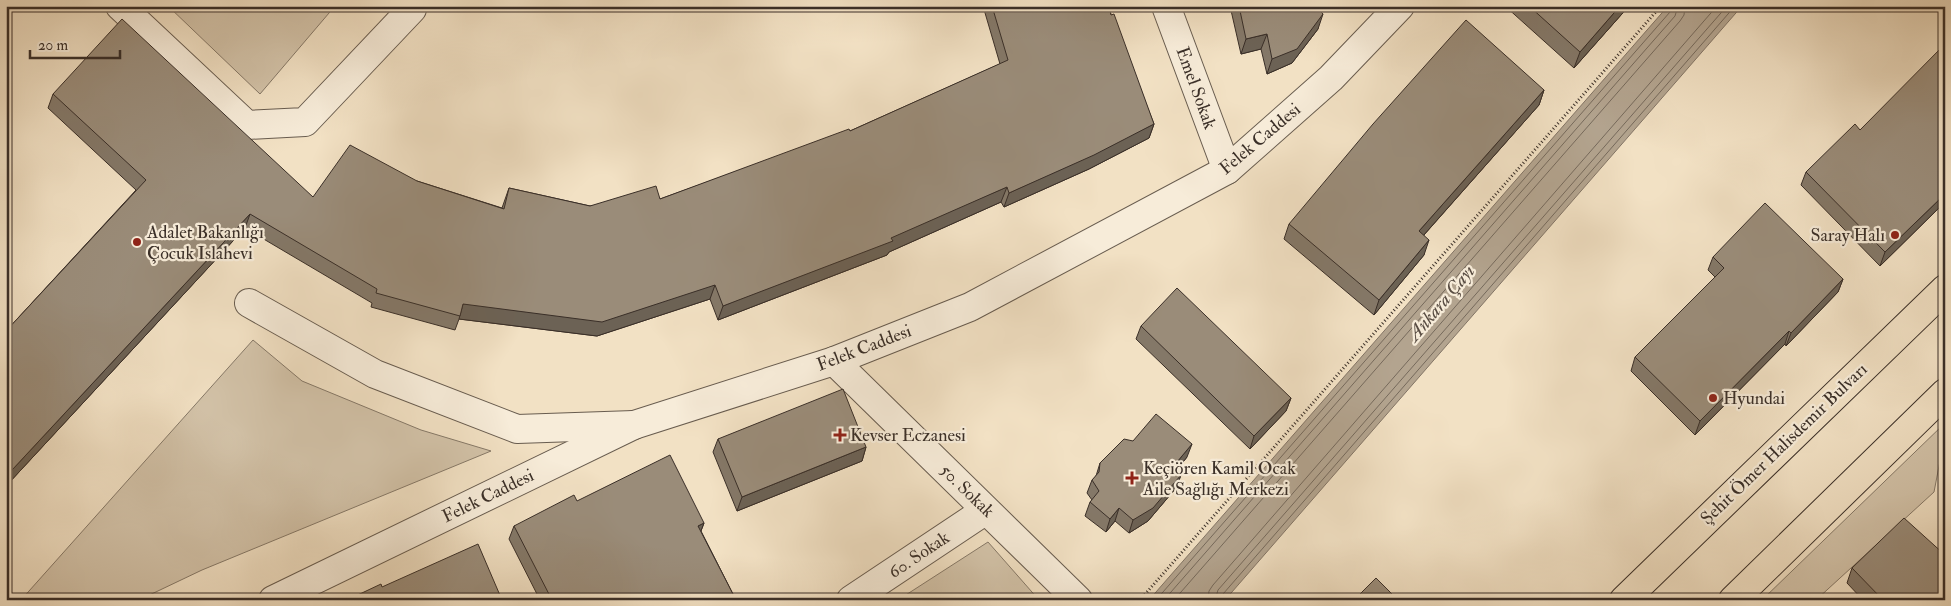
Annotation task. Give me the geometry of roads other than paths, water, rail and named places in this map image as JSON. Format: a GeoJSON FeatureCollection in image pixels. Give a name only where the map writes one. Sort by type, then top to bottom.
{"type":"FeatureCollection","features":[{"type":"Feature","properties":{"kind":"highway","name":"Şehit Ömer Halisdemir Bulvarı"},"geometry":{"type":"LineString","coordinates":[[1624,600],[1945,289]]}},
{"type":"Feature","properties":{"kind":"highway"},"geometry":{"type":"LineString","coordinates":[[1733,600],[1945,393]]}},
{"type":"Feature","properties":{"kind":"street"},"geometry":{"type":"LineString","coordinates":[[120,6],[247,125],[305,122],[412,9],[412,6]]}},
{"type":"Feature","properties":{"kind":"street","name":"Emel Sokak"},"geometry":{"type":"LineString","coordinates":[[1166,6],[1227,170]]}},
{"type":"Feature","properties":{"kind":"street","name":"Felek Caddesi"},"geometry":{"type":"LineString","coordinates":[[273,600],[634,425],[834,361],[970,307],[1227,170],[1331,78],[1400,6]]}},
{"type":"Feature","properties":{"kind":"street"},"geometry":{"type":"LineString","coordinates":[[249,303],[375,374],[517,429],[634,425]]}},
{"type":"Feature","properties":{"kind":"street","name":"50. Sokak"},"geometry":{"type":"LineString","coordinates":[[834,361],[1078,600]]}},
{"type":"Feature","properties":{"kind":"street","name":"60. Sokak"},"geometry":{"type":"LineString","coordinates":[[851,600],[986,510]]}},
{"type":"Feature","properties":{"kind":"water","name":"Ankara Çayı"},"geometry":{"type":"Polygon","coordinates":[[[1668,6],[1742,6],[1225,600],[1149,600],[1668,6]]]}},
{"type":"Feature","properties":{"kind":"place","name":"Saray Halı"},"geometry":{"type":"Point","coordinates":[1895,235]}},
{"type":"Feature","properties":{"kind":"place","name":"Adalet Bakanlığı Çocuk Islahevi"},"geometry":{"type":"Point","coordinates":[137,242]}},
{"type":"Feature","properties":{"kind":"place","name":"Hyundai"},"geometry":{"type":"Point","coordinates":[1713,398]}},
{"type":"Feature","properties":{"kind":"place","name":"Kevser Eczanesi"},"geometry":{"type":"Point","coordinates":[840,435]}},
{"type":"Feature","properties":{"kind":"place","name":"Keçiören Kamil Ocak Aile Sağlığı Merkezi"},"geometry":{"type":"Point","coordinates":[1132,478]}}]}
